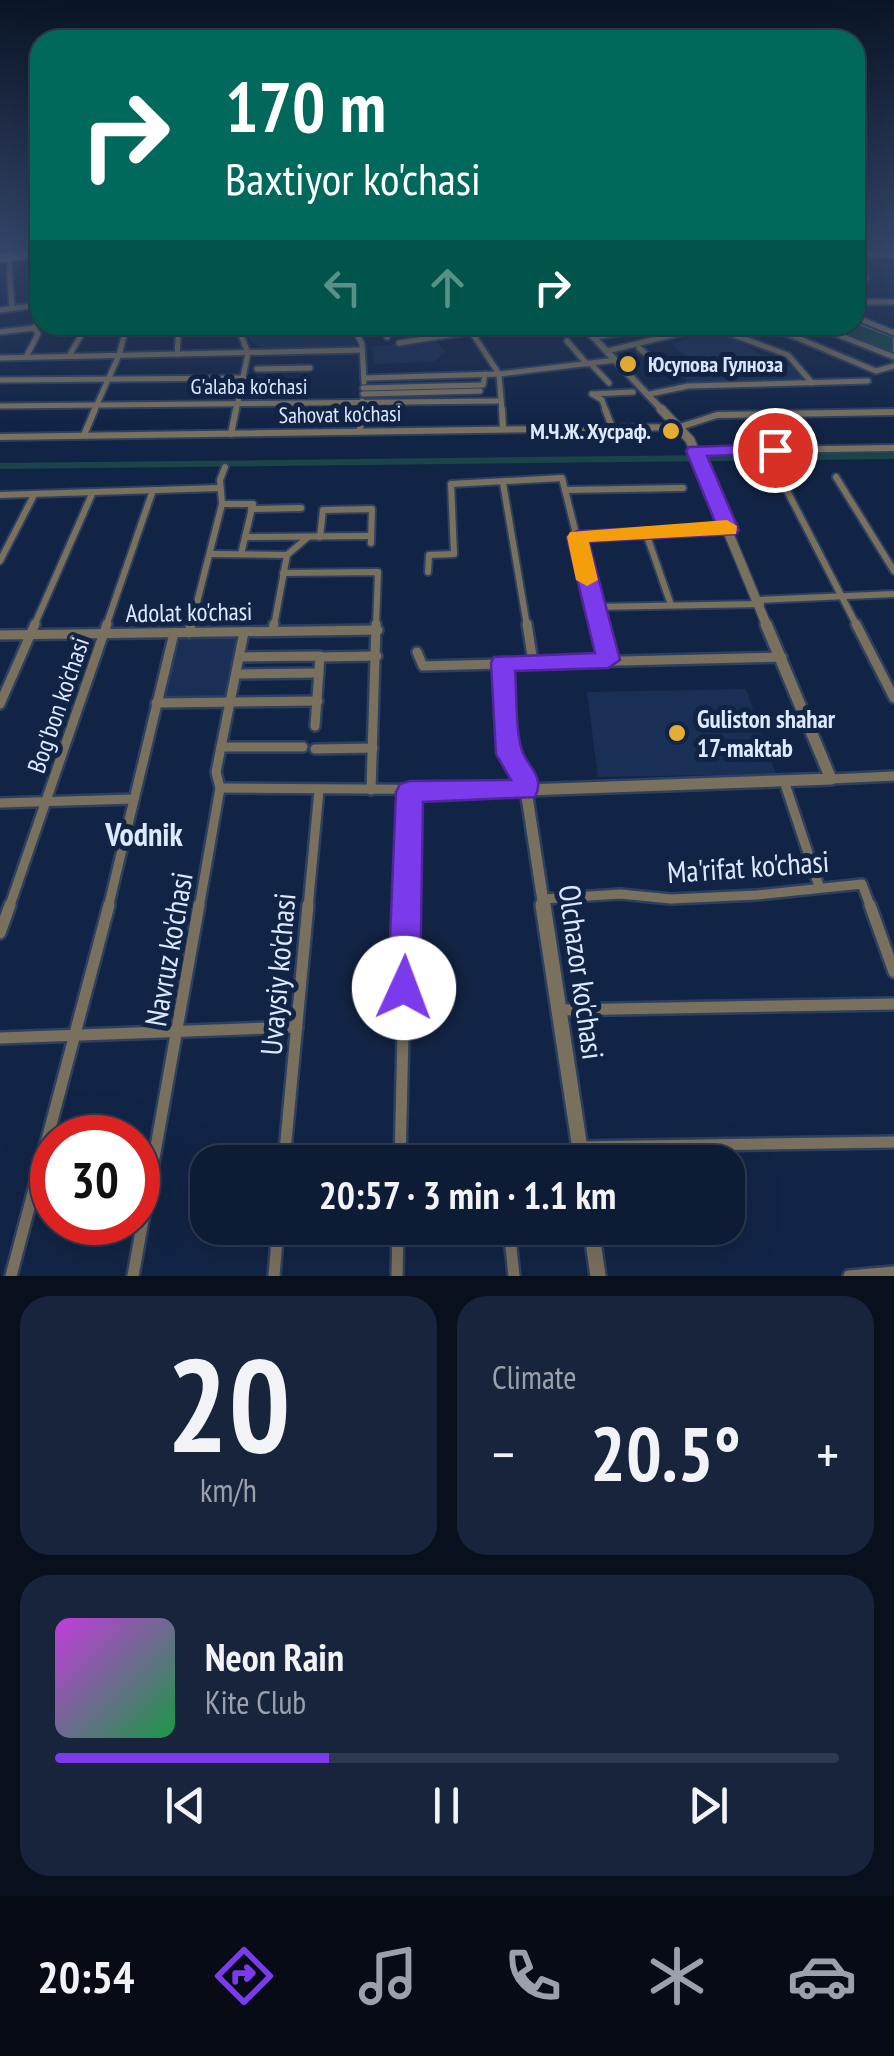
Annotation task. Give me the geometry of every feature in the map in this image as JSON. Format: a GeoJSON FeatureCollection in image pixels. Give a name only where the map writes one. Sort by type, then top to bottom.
{"type":"FeatureCollection","features":[{"type":"Feature","properties":{"kind":"street"},"geometry":{"type":"LineString","coordinates":[[0,310],[30,306]]}},
{"type":"Feature","properties":{"kind":"street"},"geometry":{"type":"LineString","coordinates":[[865,321],[894,333]]}},
{"type":"Feature","properties":{"kind":"street"},"geometry":{"type":"LineString","coordinates":[[0,332],[30,328]]}},
{"type":"Feature","properties":{"kind":"street"},"geometry":{"type":"LineString","coordinates":[[26,357],[37,335]]}},
{"type":"Feature","properties":{"kind":"street"},"geometry":{"type":"LineString","coordinates":[[69,356],[80,335]]}},
{"type":"Feature","properties":{"kind":"street"},"geometry":{"type":"LineString","coordinates":[[84,435],[120,355],[125,335]]}},
{"type":"Feature","properties":{"kind":"street"},"geometry":{"type":"LineString","coordinates":[[177,354],[178,335]]}},
{"type":"Feature","properties":{"kind":"street"},"geometry":{"type":"LineString","coordinates":[[232,434],[248,353],[241,335]]}},
{"type":"Feature","properties":{"kind":"street"},"geometry":{"type":"LineString","coordinates":[[357,335],[364,378],[360,431]]}},
{"type":"Feature","properties":{"kind":"street"},"geometry":{"type":"LineString","coordinates":[[399,343],[436,335]]}},
{"type":"Feature","properties":{"kind":"street"},"geometry":{"type":"LineString","coordinates":[[474,335],[499,374],[502,429]]}},
{"type":"Feature","properties":{"kind":"street"},"geometry":{"type":"LineString","coordinates":[[594,337],[609,335]]}},
{"type":"Feature","properties":{"kind":"street"},"geometry":{"type":"LineString","coordinates":[[608,351],[672,335]]}},
{"type":"Feature","properties":{"kind":"street"},"geometry":{"type":"LineString","coordinates":[[735,335],[782,349],[801,363],[812,383]]}},
{"type":"Feature","properties":{"kind":"street"},"geometry":{"type":"LineString","coordinates":[[791,335],[876,371],[892,367]]}},
{"type":"Feature","properties":{"kind":"street"},"geometry":{"type":"LineString","coordinates":[[838,335],[894,357]]}},
{"type":"Feature","properties":{"kind":"street"},"geometry":{"type":"LineString","coordinates":[[594,337],[680,427],[696,453],[831,779]]}},
{"type":"Feature","properties":{"kind":"street"},"geometry":{"type":"LineString","coordinates":[[626,347],[683,340]]}},
{"type":"Feature","properties":{"kind":"street"},"geometry":{"type":"LineString","coordinates":[[567,341],[609,383]]}},
{"type":"Feature","properties":{"kind":"street"},"geometry":{"type":"LineString","coordinates":[[640,348],[653,360]]}},
{"type":"Feature","properties":{"kind":"street"},"geometry":{"type":"LineString","coordinates":[[0,358],[362,350]]}},
{"type":"Feature","properties":{"kind":"street"},"geometry":{"type":"LineString","coordinates":[[364,378],[499,374],[616,360]]}},
{"type":"Feature","properties":{"kind":"street"},"geometry":{"type":"LineString","coordinates":[[257,368],[310,368]]}},
{"type":"Feature","properties":{"kind":"street"},"geometry":{"type":"LineString","coordinates":[[363,395],[422,386],[482,385],[485,374]]}},
{"type":"Feature","properties":{"kind":"street"},"geometry":{"type":"LineString","coordinates":[[421,376],[422,386]]}},
{"type":"Feature","properties":{"kind":"street"},"geometry":{"type":"LineString","coordinates":[[0,380],[244,378]]}},
{"type":"Feature","properties":{"kind":"street"},"geometry":{"type":"LineString","coordinates":[[650,394],[688,386],[868,381]]}},
{"type":"Feature","properties":{"kind":"street"},"geometry":{"type":"LineString","coordinates":[[363,395],[480,391]]}},
{"type":"Feature","properties":{"kind":"street"},"geometry":{"type":"LineString","coordinates":[[612,428],[602,400],[592,394],[634,392]]}},
{"type":"Feature","properties":{"kind":"street","name":"G'alaba ko'chasi"},"geometry":{"type":"LineString","coordinates":[[0,406],[238,403],[363,395],[498,401]]}},
{"type":"Feature","properties":{"kind":"street","name":"Sahovat ko'chasi"},"geometry":{"type":"LineString","coordinates":[[0,436],[680,427],[717,415],[894,412]]}},
{"type":"Feature","properties":{"kind":"street"},"geometry":{"type":"LineString","coordinates":[[696,453],[894,448]]}},
{"type":"Feature","properties":{"kind":"street"},"geometry":{"type":"LineString","coordinates":[[220,488],[224,467]]}},
{"type":"Feature","properties":{"kind":"street"},"geometry":{"type":"LineString","coordinates":[[836,476],[894,571]]}},
{"type":"Feature","properties":{"kind":"street"},"geometry":{"type":"LineString","coordinates":[[428,572],[429,555],[454,554],[451,484],[562,478],[608,660]]}},
{"type":"Feature","properties":{"kind":"street"},"geometry":{"type":"LineString","coordinates":[[503,483],[533,662]]}},
{"type":"Feature","properties":{"kind":"street"},"geometry":{"type":"LineString","coordinates":[[783,483],[894,698]]}},
{"type":"Feature","properties":{"kind":"street"},"geometry":{"type":"LineString","coordinates":[[565,490],[683,488]]}},
{"type":"Feature","properties":{"kind":"street","name":"Bog'bon ko'chasi"},"geometry":{"type":"LineString","coordinates":[[0,933],[154,490]]}},
{"type":"Feature","properties":{"kind":"street"},"geometry":{"type":"LineString","coordinates":[[0,495],[224,490],[189,633]]}},
{"type":"Feature","properties":{"kind":"street"},"geometry":{"type":"LineString","coordinates":[[0,704],[92,494]]}},
{"type":"Feature","properties":{"kind":"street"},"geometry":{"type":"LineString","coordinates":[[0,561],[34,495]]}},
{"type":"Feature","properties":{"kind":"street"},"geometry":{"type":"LineString","coordinates":[[222,504],[301,508]]}},
{"type":"Feature","properties":{"kind":"street"},"geometry":{"type":"LineString","coordinates":[[241,554],[252,506]]}},
{"type":"Feature","properties":{"kind":"street"},"geometry":{"type":"LineString","coordinates":[[244,538],[371,539],[372,509],[323,510],[320,537]]}},
{"type":"Feature","properties":{"kind":"street"},"geometry":{"type":"LineString","coordinates":[[577,537],[729,530]]}},
{"type":"Feature","properties":{"kind":"street"},"geometry":{"type":"LineString","coordinates":[[646,533],[671,606]]}},
{"type":"Feature","properties":{"kind":"street"},"geometry":{"type":"LineString","coordinates":[[273,631],[287,554],[308,537]]}},
{"type":"Feature","properties":{"kind":"street"},"geometry":{"type":"LineString","coordinates":[[210,554],[287,554]]}},
{"type":"Feature","properties":{"kind":"street"},"geometry":{"type":"LineString","coordinates":[[282,574],[378,572],[371,790]]}},
{"type":"Feature","properties":{"kind":"street"},"geometry":{"type":"LineString","coordinates":[[593,606],[671,606],[894,594]]}},
{"type":"Feature","properties":{"kind":"street","name":"Adolat ko'chasi"},"geometry":{"type":"LineString","coordinates":[[0,634],[378,630]]}},
{"type":"Feature","properties":{"kind":"street","name":"Navruz ko'chasi"},"geometry":{"type":"LineString","coordinates":[[133,1276],[179,1032],[220,788],[216,772],[244,632]]}},
{"type":"Feature","properties":{"kind":"street"},"geometry":{"type":"LineString","coordinates":[[10,1276],[78,1037],[174,633]]}},
{"type":"Feature","properties":{"kind":"street"},"geometry":{"type":"LineString","coordinates":[[417,652],[423,666],[782,658]]}},
{"type":"Feature","properties":{"kind":"street"},"geometry":{"type":"LineString","coordinates":[[240,656],[377,656]]}},
{"type":"Feature","properties":{"kind":"street"},"geometry":{"type":"LineString","coordinates":[[315,726],[320,656]]}},
{"type":"Feature","properties":{"kind":"street"},"geometry":{"type":"LineString","coordinates":[[503,663],[509,754],[523,773],[526,790]]}},
{"type":"Feature","properties":{"kind":"street"},"geometry":{"type":"LineString","coordinates":[[236,674],[320,673]]}},
{"type":"Feature","properties":{"kind":"street"},"geometry":{"type":"LineString","coordinates":[[156,704],[318,702]]}},
{"type":"Feature","properties":{"kind":"street"},"geometry":{"type":"LineString","coordinates":[[222,746],[303,747]]}},
{"type":"Feature","properties":{"kind":"street"},"geometry":{"type":"LineString","coordinates":[[315,749],[373,748]]}},
{"type":"Feature","properties":{"kind":"street"},"geometry":{"type":"LineString","coordinates":[[220,788],[526,790],[894,776]]}},
{"type":"Feature","properties":{"kind":"street"},"geometry":{"type":"LineString","coordinates":[[784,781],[819,886]]}},
{"type":"Feature","properties":{"kind":"street","name":"Uvaysiy ko'chasi"},"geometry":{"type":"LineString","coordinates":[[286,1145],[319,790]]}},
{"type":"Feature","properties":{"kind":"street","name":"Olchazor ko'chasi"},"geometry":{"type":"LineString","coordinates":[[526,790],[579,1145]]}},
{"type":"Feature","properties":{"kind":"street"},"geometry":{"type":"LineString","coordinates":[[400,1145],[410,792]]}},
{"type":"Feature","properties":{"kind":"street"},"geometry":{"type":"LineString","coordinates":[[0,803],[134,799]]}},
{"type":"Feature","properties":{"kind":"street","name":"Ma'rifat ko'chasi"},"geometry":{"type":"LineString","coordinates":[[544,899],[620,894],[671,898],[756,895],[862,884],[894,972]]}},
{"type":"Feature","properties":{"kind":"street"},"geometry":{"type":"LineString","coordinates":[[560,1010],[894,1004]]}},
{"type":"Feature","properties":{"kind":"street"},"geometry":{"type":"LineString","coordinates":[[0,1038],[297,1027]]}},
{"type":"Feature","properties":{"kind":"street"},"geometry":{"type":"LineString","coordinates":[[658,1145],[894,1142]]}},
{"type":"Feature","properties":{"kind":"street"},"geometry":{"type":"LineString","coordinates":[[274,1276],[277,1245]]}},
{"type":"Feature","properties":{"kind":"street"},"geometry":{"type":"LineString","coordinates":[[397,1276],[398,1245]]}},
{"type":"Feature","properties":{"kind":"street"},"geometry":{"type":"LineString","coordinates":[[511,1245],[514,1276]]}},
{"type":"Feature","properties":{"kind":"street"},"geometry":{"type":"LineString","coordinates":[[594,1245],[598,1276]]}},
{"type":"Feature","properties":{"kind":"street"},"geometry":{"type":"LineString","coordinates":[[849,1276],[894,1272]]}},
{"type":"Feature","properties":{"kind":"shaded area"},"geometry":{"type":"Polygon","coordinates":[[[865,326],[894,337],[894,354],[844,335],[865,335],[865,326]]]}},
{"type":"Feature","properties":{"kind":"shaded area"},"geometry":{"type":"Polygon","coordinates":[[[247,335],[351,335],[357,346],[266,350],[250,341],[247,335]]]}},
{"type":"Feature","properties":{"kind":"shaded area"},"geometry":{"type":"Polygon","coordinates":[[[685,335],[730,335],[771,361],[799,368],[807,381],[690,384],[679,375],[703,370],[671,344],[690,339],[685,335]]]}},
{"type":"Feature","properties":{"kind":"shaded area"},"geometry":{"type":"Polygon","coordinates":[[[434,338],[446,352],[433,362],[374,364],[372,347],[434,338]]]}},
{"type":"Feature","properties":{"kind":"shaded area"},"geometry":{"type":"Polygon","coordinates":[[[239,638],[228,697],[164,698],[179,639],[239,638]]]}},
{"type":"Feature","properties":{"kind":"shaded area","name":"Guliston shahar 17-maktab"},"geometry":{"type":"Polygon","coordinates":[[[746,689],[776,774],[598,777],[587,692],[746,689]]]}},
{"type":"Feature","properties":{"kind":"waterway"},"geometry":{"type":"LineString","coordinates":[[0,466],[894,456]]}},
{"type":"Feature","properties":{"kind":"slow traffic"},"geometry":{"type":"LineString","coordinates":[[587,580],[577,537],[729,530],[727,526]]}},
{"type":"Feature","properties":{"kind":"place","name":"Юсупова Гулноза"},"geometry":{"type":"Point","coordinates":[628,364]}},
{"type":"Feature","properties":{"kind":"place","name":"М.Ч.Ж. Хусраф."},"geometry":{"type":"Point","coordinates":[671,431]}},
{"type":"Feature","properties":{"kind":"place","name":"Guliston shahar 17-maktab"},"geometry":{"type":"Point","coordinates":[677,733]}},
{"type":"Feature","properties":{"kind":"district","name":"Vodnik"},"geometry":{"type":"Point","coordinates":[144,834]}},
{"type":"Feature","properties":{"kind":"route"},"geometry":{"type":"LineString","coordinates":[[404,988],[410,792],[526,790],[523,773],[509,754],[503,663],[608,660],[577,537],[729,530],[696,451],[775,450]]}}]}
